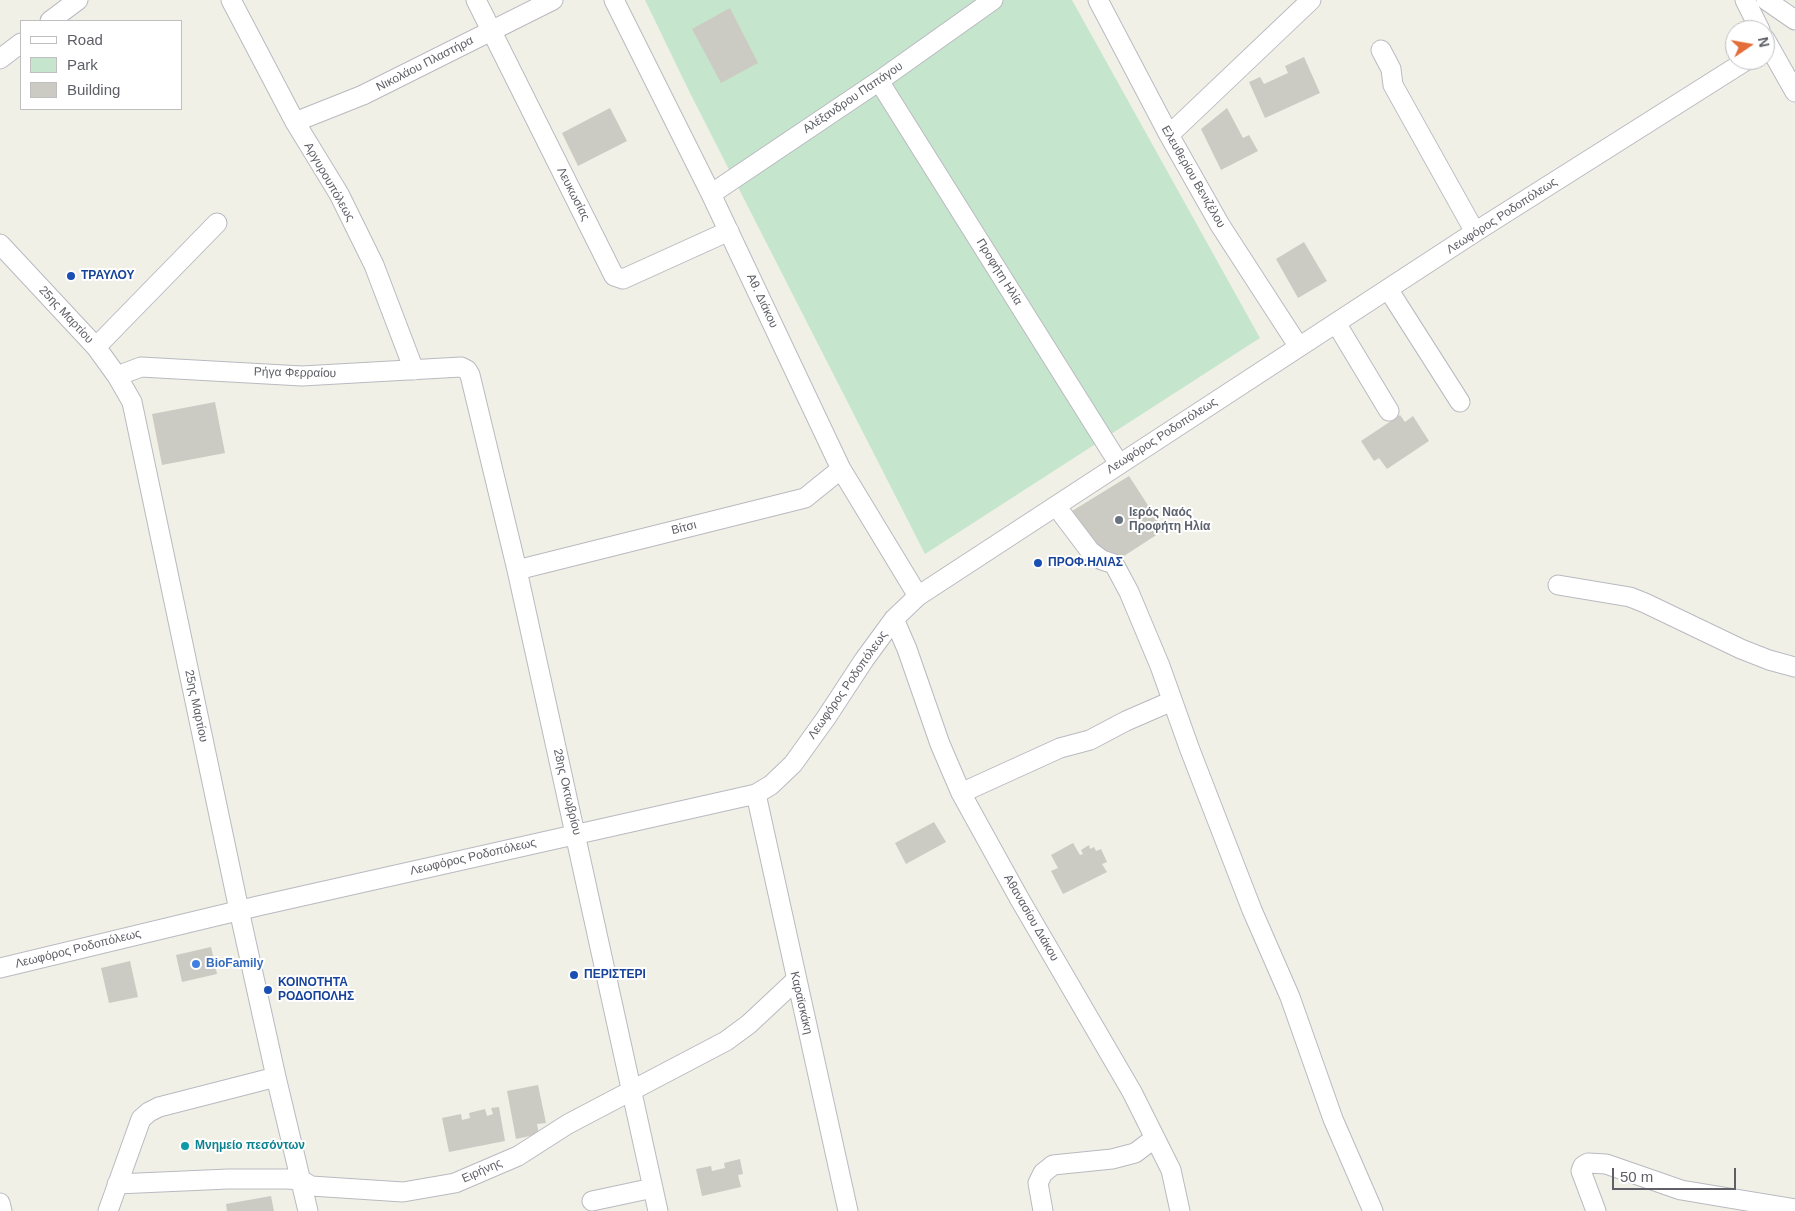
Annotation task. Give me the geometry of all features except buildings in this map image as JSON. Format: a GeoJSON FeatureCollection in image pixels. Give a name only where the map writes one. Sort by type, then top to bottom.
{"type":"FeatureCollection","features":[{"type":"Feature","properties":{"kind":"street"},"geometry":{"type":"LineString","coordinates":[[51,20],[78,0]]}},
{"type":"Feature","properties":{"kind":"street","name":"Αργυρουπόλεως"},"geometry":{"type":"LineString","coordinates":[[231,0],[294,122],[338,194],[374,265],[414,370]]}},
{"type":"Feature","properties":{"kind":"street","name":"Λευκωσίας"},"geometry":{"type":"LineString","coordinates":[[476,0],[614,276],[623,279],[728,231]]}},
{"type":"Feature","properties":{"kind":"street","name":"Νικολάου Πλαστήρα"},"geometry":{"type":"LineString","coordinates":[[294,122],[362,95],[553,0]]}},
{"type":"Feature","properties":{"kind":"street","name":"Αθ. Διάκου"},"geometry":{"type":"LineString","coordinates":[[614,0],[712,194],[841,469],[918,596]]}},
{"type":"Feature","properties":{"kind":"street","name":"Αλέξανδρου Παπάγου"},"geometry":{"type":"LineString","coordinates":[[712,194],[993,0]]}},
{"type":"Feature","properties":{"kind":"street","name":"Ελευθερίου Βενιζέλου"},"geometry":{"type":"LineString","coordinates":[[1098,0],[1169,135],[1220,225],[1299,347]]}},
{"type":"Feature","properties":{"kind":"street"},"geometry":{"type":"LineString","coordinates":[[1169,135],[1310,0]]}},
{"type":"Feature","properties":{"kind":"street"},"geometry":{"type":"LineString","coordinates":[[1745,0],[1755,20]]}},
{"type":"Feature","properties":{"kind":"street"},"geometry":{"type":"LineString","coordinates":[[1766,0],[1795,20]]}},
{"type":"Feature","properties":{"kind":"street"},"geometry":{"type":"LineString","coordinates":[[0,59],[20,44]]}},
{"type":"Feature","properties":{"kind":"street"},"geometry":{"type":"LineString","coordinates":[[1381,50],[1391,69],[1392,85],[1475,232]]}},
{"type":"Feature","properties":{"kind":"street"},"geometry":{"type":"LineString","coordinates":[[1775,60],[1795,92]]}},
{"type":"Feature","properties":{"kind":"street","name":"Λεωφόρος Ροδοπόλεως"},"geometry":{"type":"LineString","coordinates":[[0,968],[239,910],[756,794],[771,785],[793,764],[894,619],[918,596],[1475,232],[1731,70]]}},
{"type":"Feature","properties":{"kind":"street","name":"Προφήτη Ηλία"},"geometry":{"type":"LineString","coordinates":[[878,81],[1119,464]]}},
{"type":"Feature","properties":{"kind":"street"},"geometry":{"type":"LineString","coordinates":[[96,347],[216,223]]}},
{"type":"Feature","properties":{"kind":"street","name":"25ης Μαρτίου"},"geometry":{"type":"LineString","coordinates":[[0,244],[96,347],[117,376],[132,402],[239,910],[308,1211]]}},
{"type":"Feature","properties":{"kind":"street"},"geometry":{"type":"LineString","coordinates":[[1388,289],[1460,402]]}},
{"type":"Feature","properties":{"kind":"street"},"geometry":{"type":"LineString","coordinates":[[1336,323],[1389,411]]}},
{"type":"Feature","properties":{"kind":"street","name":"Ρήγα Φερραίου"},"geometry":{"type":"LineString","coordinates":[[117,376],[141,367],[302,376],[461,367],[467,370],[470,375]]}},
{"type":"Feature","properties":{"kind":"street","name":"28ης Οκτωβρίου"},"geometry":{"type":"LineString","coordinates":[[470,375],[518,570],[630,1090],[658,1211]]}},
{"type":"Feature","properties":{"kind":"street","name":"Βίτσι"},"geometry":{"type":"LineString","coordinates":[[518,570],[805,498],[841,469]]}},
{"type":"Feature","properties":{"kind":"street"},"geometry":{"type":"LineString","coordinates":[[1056,506],[1090,551],[1102,560],[1114,564],[1144,628],[1252,910],[1290,997],[1333,1119],[1373,1211]]}},
{"type":"Feature","properties":{"kind":"street"},"geometry":{"type":"LineString","coordinates":[[1558,585],[1630,597],[1741,649],[1795,667]]}},
{"type":"Feature","properties":{"kind":"street","name":"Αθανασίου Διάκου"},"geometry":{"type":"LineString","coordinates":[[894,619],[915,670],[940,744],[962,793],[1019,898],[1132,1092],[1171,1170],[1180,1211]]}},
{"type":"Feature","properties":{"kind":"street"},"geometry":{"type":"LineString","coordinates":[[962,793],[1060,748],[1090,740],[1126,721],[1172,701]]}},
{"type":"Feature","properties":{"kind":"street","name":"Καραϊσκάκη"},"geometry":{"type":"LineString","coordinates":[[756,794],[848,1211]]}},
{"type":"Feature","properties":{"kind":"street","name":"Ειρήνης"},"geometry":{"type":"LineString","coordinates":[[117,1184],[228,1179],[301,1180],[311,1186],[403,1192],[454,1183],[518,1156],[568,1124],[726,1041],[749,1024],[796,980]]}},
{"type":"Feature","properties":{"kind":"street"},"geometry":{"type":"LineString","coordinates":[[108,1211],[141,1119],[149,1112],[159,1107],[276,1077]]}},
{"type":"Feature","properties":{"kind":"street"},"geometry":{"type":"LineString","coordinates":[[1043,1211],[1038,1183],[1043,1173],[1053,1165],[1112,1158],[1135,1152],[1155,1138]]}},
{"type":"Feature","properties":{"kind":"street"},"geometry":{"type":"LineString","coordinates":[[1596,1211],[1581,1171],[1583,1166],[1588,1163],[1606,1164],[1682,1190],[1795,1209]]}},
{"type":"Feature","properties":{"kind":"street"},"geometry":{"type":"LineString","coordinates":[[592,1201],[652,1188]]}},
{"type":"Feature","properties":{"kind":"street"},"geometry":{"type":"LineString","coordinates":[[0,1203],[2,1211]]}},
{"type":"Feature","properties":{"kind":"green space"},"geometry":{"type":"Polygon","coordinates":[[[645,0],[1072,0],[1260,338],[925,554],[690,93],[645,0]]]}},
{"type":"Feature","properties":{"kind":"place","name":"ΤΡΑΥΛΟΥ"},"geometry":{"type":"Point","coordinates":[71,276]}},
{"type":"Feature","properties":{"kind":"place","name":"Ιερός Ναός Προφήτη Ηλία"},"geometry":{"type":"Point","coordinates":[1119,520]}},
{"type":"Feature","properties":{"kind":"place","name":"ΠΡΟΦ.ΗΛΙΑΣ"},"geometry":{"type":"Point","coordinates":[1038,563]}},
{"type":"Feature","properties":{"kind":"place","name":"BioFamily"},"geometry":{"type":"Point","coordinates":[196,964]}},
{"type":"Feature","properties":{"kind":"place","name":"ΠΕΡΙΣΤΕΡΙ"},"geometry":{"type":"Point","coordinates":[574,975]}},
{"type":"Feature","properties":{"kind":"place","name":"ΚΟΙΝΟΤΗΤΑ ΡΟΔΟΠΟΛΗΣ"},"geometry":{"type":"Point","coordinates":[268,990]}},
{"type":"Feature","properties":{"kind":"place","name":"Μνημείο πεσόντων"},"geometry":{"type":"Point","coordinates":[185,1146]}}]}
